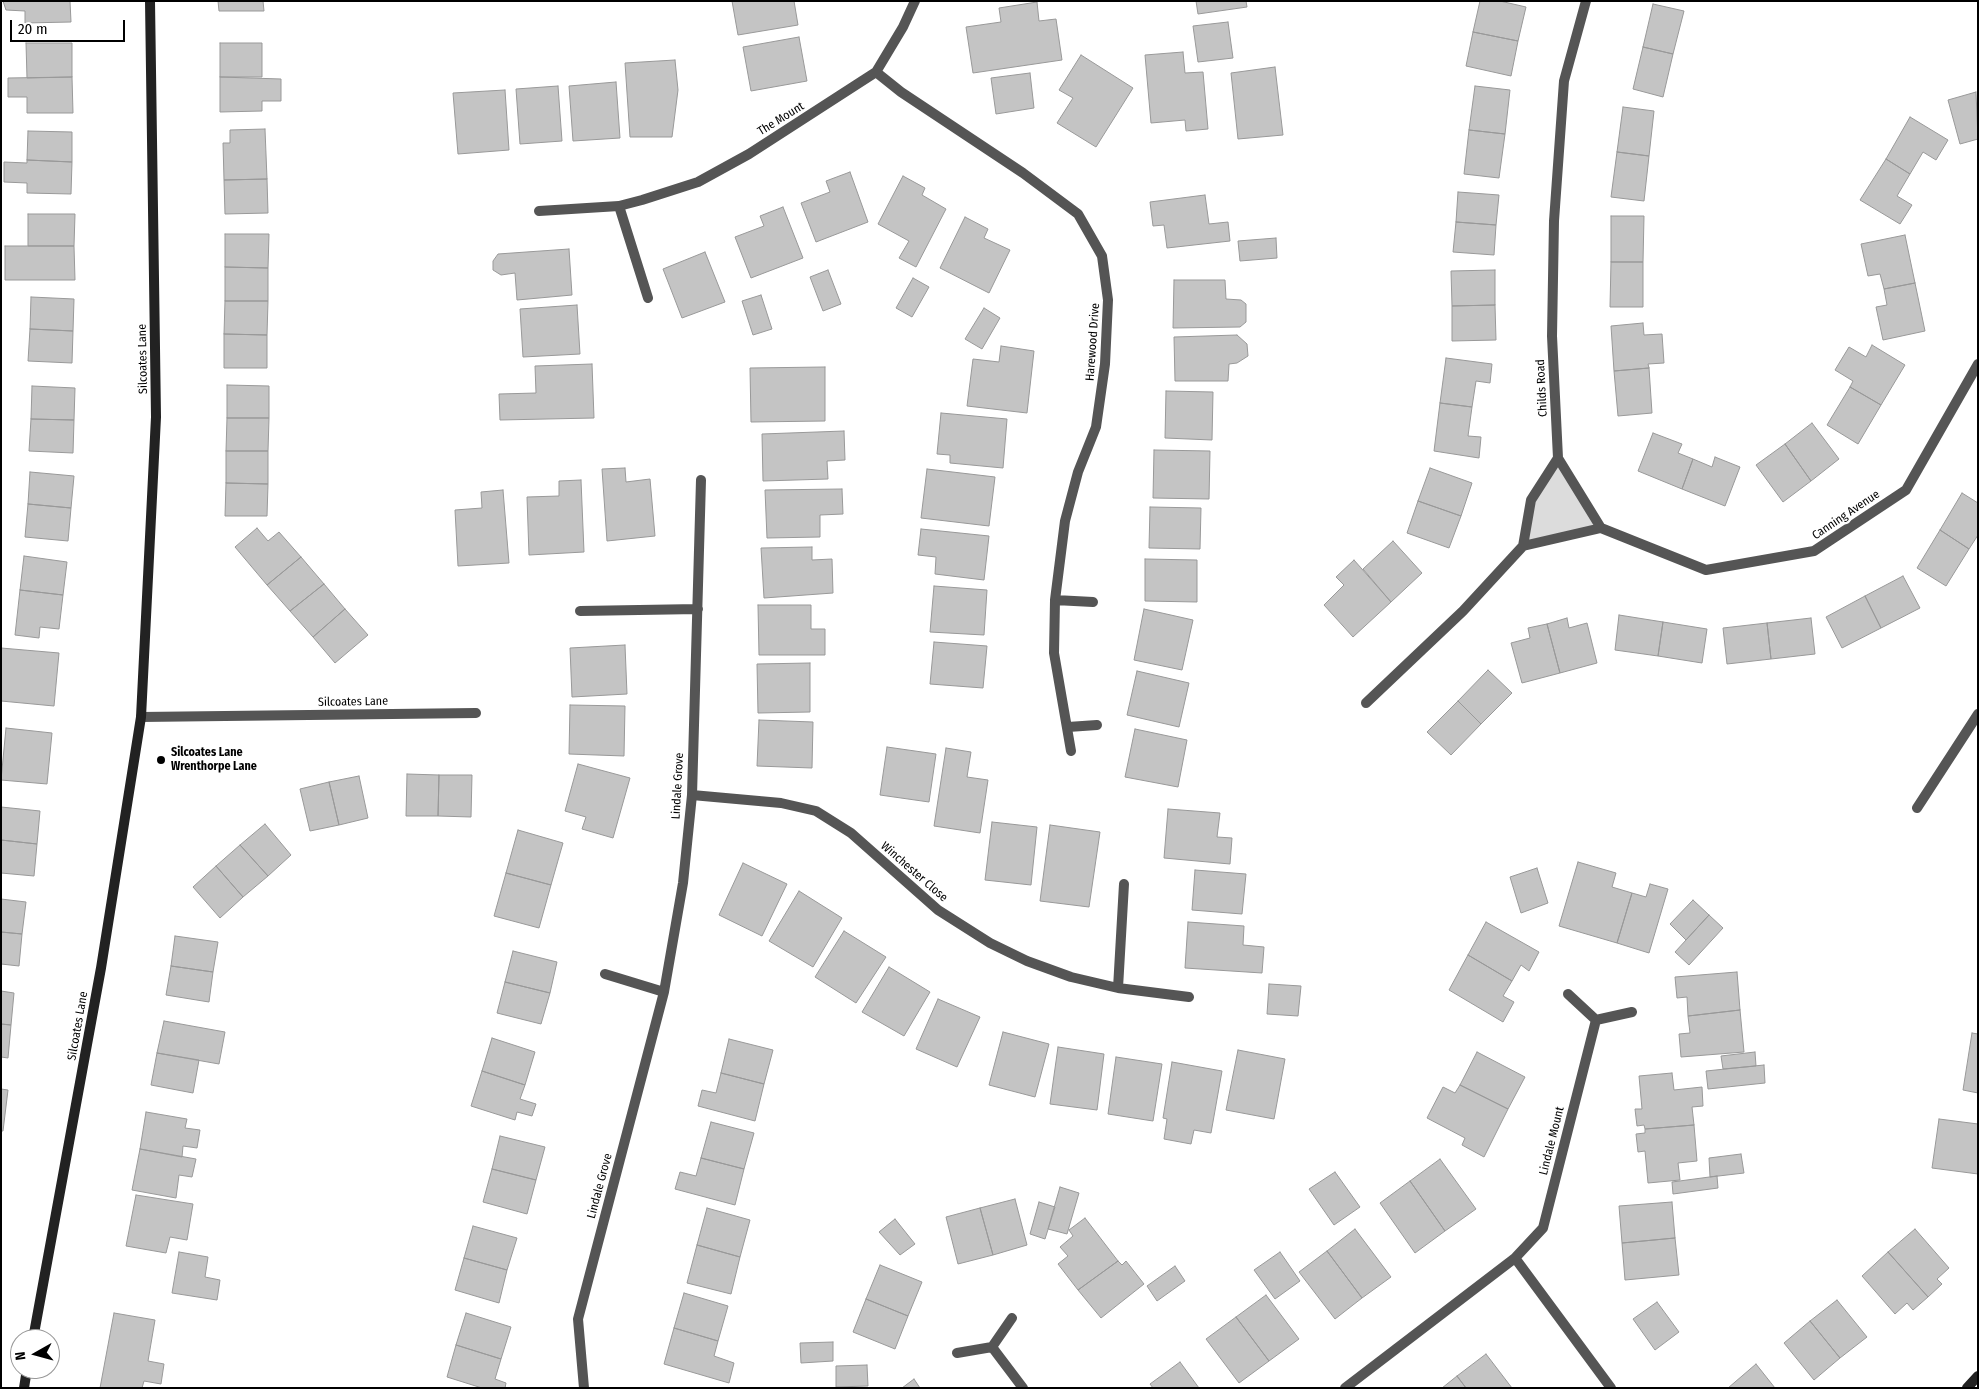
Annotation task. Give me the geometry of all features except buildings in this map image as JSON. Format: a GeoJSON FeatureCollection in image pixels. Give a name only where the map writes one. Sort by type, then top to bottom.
{"type":"FeatureCollection","features":[{"type":"Feature","properties":{"kind":"street","name":"Silcoates Lane"},"geometry":{"type":"LineString","coordinates":[[35,1329],[101,968],[141,717],[156,417],[150,1]]}},
{"type":"Feature","properties":{"kind":"street","name":"The Mount"},"geometry":{"type":"LineString","coordinates":[[539,211],[619,206],[698,182],[803,121],[876,72],[903,27],[915,1]]}},
{"type":"Feature","properties":{"kind":"street","name":"Childs Road"},"geometry":{"type":"LineString","coordinates":[[1558,458],[1552,336],[1554,220],[1564,81],[1586,1]]}},
{"type":"Feature","properties":{"kind":"street","name":"Harewood Drive"},"geometry":{"type":"LineString","coordinates":[[876,72],[901,92],[1023,173],[1078,214],[1102,256],[1108,300],[1105,364],[1096,427],[1078,472],[1065,521],[1055,600],[1054,653],[1071,751]]}},
{"type":"Feature","properties":{"kind":"street"},"geometry":{"type":"LineString","coordinates":[[619,206],[648,298]]}},
{"type":"Feature","properties":{"kind":"street","name":"Canning Avenue"},"geometry":{"type":"LineString","coordinates":[[1601,528],[1706,570],[1814,551],[1906,490],[1978,364]]}},
{"type":"Feature","properties":{"kind":"street"},"geometry":{"type":"LineString","coordinates":[[1366,703],[1463,612],[1523,546],[1532,500],[1558,458],[1601,528],[1523,546]]}},
{"type":"Feature","properties":{"kind":"street","name":"Lindale Grove"},"geometry":{"type":"LineString","coordinates":[[584,1388],[578,1319],[664,992],[683,883],[692,795],[701,480]]}},
{"type":"Feature","properties":{"kind":"street"},"geometry":{"type":"LineString","coordinates":[[1055,600],[1094,602]]}},
{"type":"Feature","properties":{"kind":"street"},"geometry":{"type":"LineString","coordinates":[[580,611],[698,610]]}},
{"type":"Feature","properties":{"kind":"street","name":"Silcoates Lane"},"geometry":{"type":"LineString","coordinates":[[141,717],[476,712]]}},
{"type":"Feature","properties":{"kind":"street"},"geometry":{"type":"LineString","coordinates":[[1917,808],[1978,714]]}},
{"type":"Feature","properties":{"kind":"street"},"geometry":{"type":"LineString","coordinates":[[1068,727],[1097,725]]}},
{"type":"Feature","properties":{"kind":"street","name":"Winchester Close"},"geometry":{"type":"LineString","coordinates":[[692,795],[781,803],[816,811],[851,832],[938,910],[990,943],[1027,961],[1071,976],[1118,988],[1190,997]]}},
{"type":"Feature","properties":{"kind":"street"},"geometry":{"type":"LineString","coordinates":[[1118,988],[1124,884]]}},
{"type":"Feature","properties":{"kind":"street"},"geometry":{"type":"LineString","coordinates":[[605,974],[664,992]]}},
{"type":"Feature","properties":{"kind":"street"},"geometry":{"type":"LineString","coordinates":[[1568,994],[1596,1020],[1632,1012]]}},
{"type":"Feature","properties":{"kind":"street","name":"Lindale Mount"},"geometry":{"type":"LineString","coordinates":[[1345,1388],[1515,1258],[1543,1228],[1596,1020]]}},
{"type":"Feature","properties":{"kind":"street"},"geometry":{"type":"LineString","coordinates":[[1515,1258],[1611,1388]]}},
{"type":"Feature","properties":{"kind":"street"},"geometry":{"type":"LineString","coordinates":[[957,1353],[992,1347],[1012,1318]]}},
{"type":"Feature","properties":{"kind":"street"},"geometry":{"type":"LineString","coordinates":[[992,1347],[1023,1388]]}},
{"type":"Feature","properties":{"kind":"street"},"geometry":{"type":"LineString","coordinates":[[1967,1388],[1978,1376]]}},
{"type":"Feature","properties":{"kind":"shaded area"},"geometry":{"type":"Polygon","coordinates":[[[1558,458],[1601,528],[1523,546],[1531,500],[1558,458]]]}},
{"type":"Feature","properties":{"kind":"place","name":"Silcoates Lane Wrenthorpe Lane"},"geometry":{"type":"Point","coordinates":[161,760]}}]}
